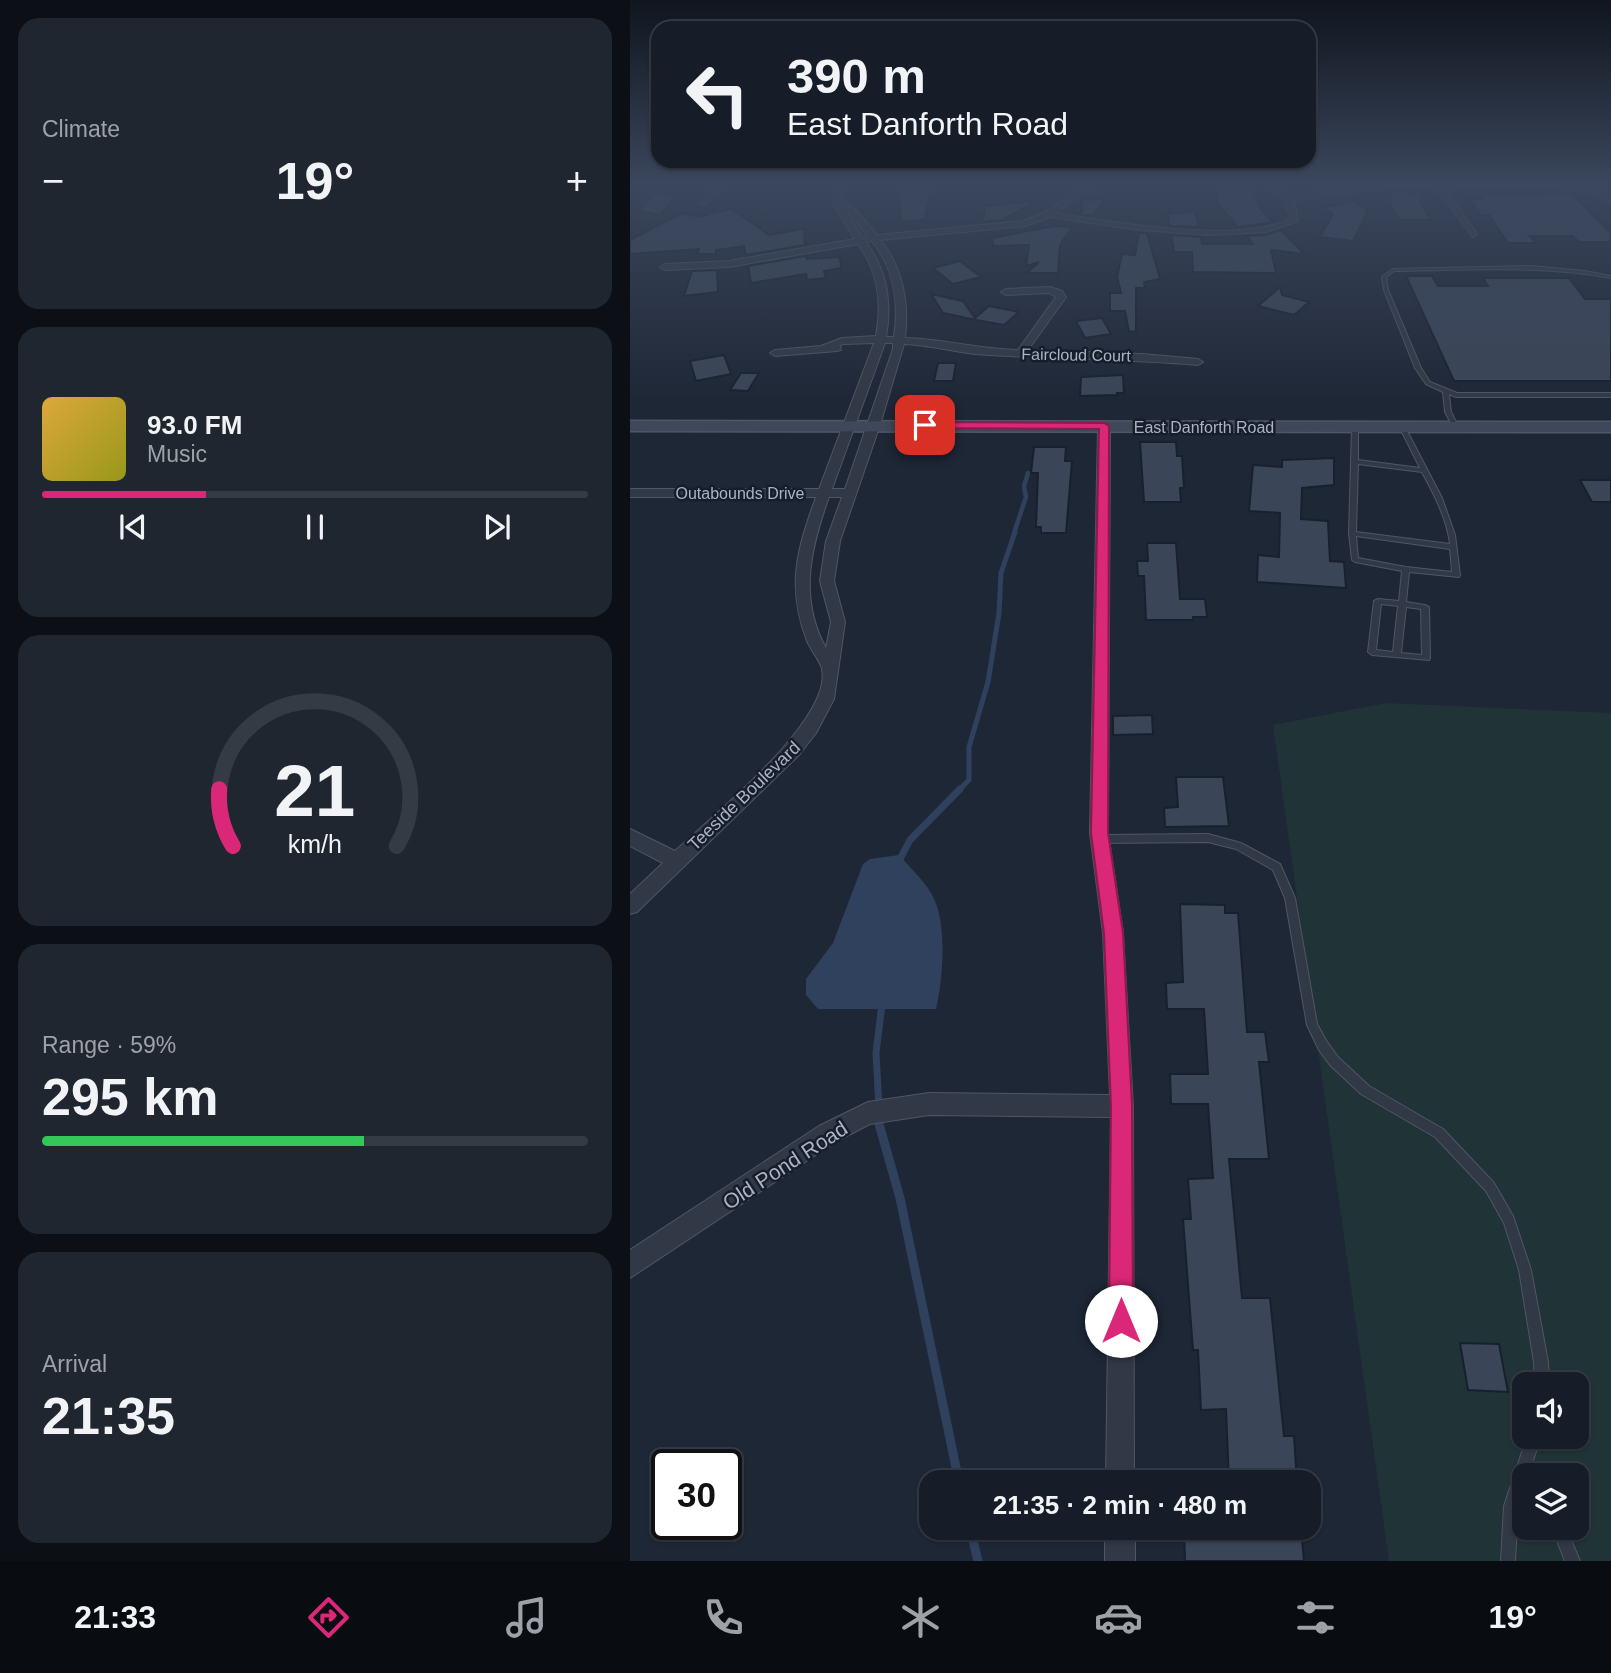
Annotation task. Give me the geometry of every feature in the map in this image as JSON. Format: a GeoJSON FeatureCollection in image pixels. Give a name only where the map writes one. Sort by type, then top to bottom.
{"type":"FeatureCollection","features":[{"type":"Feature","properties":{"kind":"street"},"geometry":{"type":"LineString","coordinates":[[665,267],[729,264],[772,256]]}},
{"type":"Feature","properties":{"kind":"street"},"geometry":{"type":"LineString","coordinates":[[830,669],[815,642],[801,591],[807,540],[880,344],[884,303],[871,256]]}},
{"type":"Feature","properties":{"kind":"street","name":"Teeside Boulevard"},"geometry":{"type":"LineString","coordinates":[[630,906],[793,750],[810,729],[826,699],[838,622],[827,581],[833,541],[899,345],[902,320],[897,277],[886,256]]}},
{"type":"Feature","properties":{"kind":"street"},"geometry":{"type":"LineString","coordinates":[[1006,292],[1049,290],[1059,293],[1061,297],[1020,354]]}},
{"type":"Feature","properties":{"kind":"street","name":"Faircloud Court"},"geometry":{"type":"LineString","coordinates":[[775,353],[880,344],[1020,354],[1132,356],[1198,362]]}},
{"type":"Feature","properties":{"kind":"street","name":"East Danforth Road"},"geometry":{"type":"LineString","coordinates":[[630,426],[1611,427]]}},
{"type":"Feature","properties":{"kind":"street"},"geometry":{"type":"LineString","coordinates":[[1104,426],[1100,839],[1114,933],[1122,1106],[1120,1470]]}},
{"type":"Feature","properties":{"kind":"street","name":"Outabounds Drive"},"geometry":{"type":"LineString","coordinates":[[630,493],[850,493]]}},
{"type":"Feature","properties":{"kind":"street"},"geometry":{"type":"LineString","coordinates":[[630,837],[677,861]]}},
{"type":"Feature","properties":{"kind":"street","name":"Old Pond Road"},"geometry":{"type":"LineString","coordinates":[[630,1265],[827,1134],[868,1113],[929,1104],[1122,1106]]}},
{"type":"Feature","properties":{"kind":"street"},"geometry":{"type":"LineString","coordinates":[[1120,1540],[1120,1561]]}},
{"type":"Feature","properties":{"kind":"lane"},"geometry":{"type":"LineString","coordinates":[[1611,277],[1585,271],[1542,269],[1393,270],[1384,276],[1386,290],[1428,383],[1456,395],[1611,395]]}},
{"type":"Feature","properties":{"kind":"lane"},"geometry":{"type":"LineString","coordinates":[[1446,391],[1448,412],[1456,428]]}},
{"type":"Feature","properties":{"kind":"lane"},"geometry":{"type":"LineString","coordinates":[[1355,427],[1352,533],[1355,560],[1456,575],[1453,547],[1439,498],[1403,428]]}},
{"type":"Feature","properties":{"kind":"lane"},"geometry":{"type":"LineString","coordinates":[[1356,462],[1425,470]]}},
{"type":"Feature","properties":{"kind":"lane"},"geometry":{"type":"LineString","coordinates":[[1352,533],[1453,547]]}},
{"type":"Feature","properties":{"kind":"lane"},"geometry":{"type":"LineString","coordinates":[[1397,655],[1406,569]]}},
{"type":"Feature","properties":{"kind":"lane"},"geometry":{"type":"LineString","coordinates":[[1378,601],[1402,604],[1425,607],[1426,658],[1372,652],[1378,601]]}},
{"type":"Feature","properties":{"kind":"lane"},"geometry":{"type":"LineString","coordinates":[[1100,839],[1208,838],[1237,846],[1277,867],[1290,898],[1312,1025],[1334,1061],[1365,1090],[1439,1133],[1490,1187],[1509,1220],[1525,1270],[1541,1372]]}},
{"type":"Feature","properties":{"kind":"lane"},"geometry":{"type":"LineString","coordinates":[[1508,1561],[1512,1504]]}},
{"type":"Feature","properties":{"kind":"lane"},"geometry":{"type":"LineString","coordinates":[[1564,1540],[1573,1561]]}},
{"type":"Feature","properties":{"kind":"green space"},"geometry":{"type":"Polygon","coordinates":[[[1386,703],[1611,713],[1611,1561],[1389,1561],[1273,725],[1386,703]]]}},
{"type":"Feature","properties":{"kind":"water"},"geometry":{"type":"Polygon","coordinates":[[[899,855],[927,887],[938,910],[942,953],[936,1009],[818,1009],[806,995],[806,979],[833,943],[863,864],[870,859],[899,855]]]}},
{"type":"Feature","properties":{"kind":"building"},"geometry":{"type":"Polygon","coordinates":[[[806,256],[807,259],[840,257],[841,268],[824,271],[826,278],[807,280],[806,274],[751,283],[748,266],[806,256]]]}},
{"type":"Feature","properties":{"kind":"building"},"geometry":{"type":"Polygon","coordinates":[[[1027,256],[1059,256],[1058,273],[1027,273],[1039,262],[1026,266],[1027,256]]]}},
{"type":"Feature","properties":{"kind":"building"},"geometry":{"type":"Polygon","coordinates":[[[1122,256],[1153,256],[1160,279],[1144,282],[1145,288],[1136,288],[1136,331],[1129,332],[1125,311],[1110,311],[1110,293],[1121,293],[1117,277],[1122,256]]]}},
{"type":"Feature","properties":{"kind":"building"},"geometry":{"type":"Polygon","coordinates":[[[1192,256],[1272,256],[1276,273],[1193,272],[1192,256]]]}},
{"type":"Feature","properties":{"kind":"building"},"geometry":{"type":"Polygon","coordinates":[[[960,261],[981,277],[953,284],[933,268],[960,261]]]}},
{"type":"Feature","properties":{"kind":"building"},"geometry":{"type":"Polygon","coordinates":[[[717,270],[718,292],[684,296],[692,271],[717,270]]]}},
{"type":"Feature","properties":{"kind":"building"},"geometry":{"type":"Polygon","coordinates":[[[1406,276],[1432,276],[1438,286],[1488,286],[1483,278],[1569,278],[1585,299],[1611,299],[1611,381],[1454,381],[1406,276]]]}},
{"type":"Feature","properties":{"kind":"building"},"geometry":{"type":"Polygon","coordinates":[[[1280,287],[1282,295],[1309,302],[1294,315],[1258,306],[1280,287]]]}},
{"type":"Feature","properties":{"kind":"building"},"geometry":{"type":"Polygon","coordinates":[[[931,294],[963,301],[975,318],[989,306],[1019,312],[1004,325],[976,320],[943,313],[931,294]]]}},
{"type":"Feature","properties":{"kind":"building"},"geometry":{"type":"Polygon","coordinates":[[[1102,318],[1111,334],[1085,338],[1076,321],[1102,318]]]}},
{"type":"Feature","properties":{"kind":"building"},"geometry":{"type":"Polygon","coordinates":[[[724,355],[731,374],[696,381],[690,361],[724,355]]]}},
{"type":"Feature","properties":{"kind":"building"},"geometry":{"type":"Polygon","coordinates":[[[938,363],[956,363],[953,381],[934,381],[938,363]]]}},
{"type":"Feature","properties":{"kind":"building"},"geometry":{"type":"Polygon","coordinates":[[[741,373],[759,373],[748,391],[730,390],[741,373]]]}},
{"type":"Feature","properties":{"kind":"building"},"geometry":{"type":"Polygon","coordinates":[[[1123,375],[1124,393],[1080,396],[1081,377],[1123,375]]]}},
{"type":"Feature","properties":{"kind":"building"},"geometry":{"type":"Polygon","coordinates":[[[1140,442],[1176,442],[1177,456],[1182,456],[1184,488],[1180,488],[1181,502],[1144,502],[1140,442]]]}},
{"type":"Feature","properties":{"kind":"building"},"geometry":{"type":"Polygon","coordinates":[[[1034,447],[1066,447],[1065,461],[1072,461],[1066,533],[1041,533],[1041,527],[1036,527],[1038,473],[1031,473],[1034,447]]]}},
{"type":"Feature","properties":{"kind":"building"},"geometry":{"type":"Polygon","coordinates":[[[1334,458],[1334,485],[1302,488],[1301,519],[1328,521],[1330,561],[1344,562],[1346,588],[1257,582],[1258,555],[1279,557],[1280,513],[1249,511],[1253,465],[1282,467],[1282,460],[1334,458]]]}},
{"type":"Feature","properties":{"kind":"building"},"geometry":{"type":"Polygon","coordinates":[[[1580,480],[1611,480],[1611,502],[1592,502],[1580,480]]]}},
{"type":"Feature","properties":{"kind":"building"},"geometry":{"type":"Polygon","coordinates":[[[1147,543],[1176,543],[1180,599],[1205,599],[1207,617],[1193,617],[1193,620],[1146,620],[1144,576],[1138,576],[1137,561],[1148,561],[1147,543]]]}},
{"type":"Feature","properties":{"kind":"building"},"geometry":{"type":"Polygon","coordinates":[[[1152,715],[1153,734],[1113,735],[1113,716],[1152,715]]]}},
{"type":"Feature","properties":{"kind":"building"},"geometry":{"type":"Polygon","coordinates":[[[1176,777],[1223,777],[1229,826],[1165,827],[1164,808],[1178,807],[1176,777]]]}},
{"type":"Feature","properties":{"kind":"building"},"geometry":{"type":"Polygon","coordinates":[[[1180,904],[1225,905],[1225,913],[1238,913],[1247,1032],[1265,1032],[1269,1062],[1259,1062],[1269,1159],[1229,1159],[1242,1298],[1270,1298],[1284,1436],[1294,1436],[1296,1470],[1229,1470],[1226,1409],[1201,1410],[1198,1350],[1193,1350],[1183,1219],[1191,1219],[1188,1179],[1213,1178],[1208,1104],[1171,1104],[1170,1074],[1208,1074],[1204,1009],[1167,1009],[1166,983],[1183,982],[1180,904]]]}},
{"type":"Feature","properties":{"kind":"building"},"geometry":{"type":"Polygon","coordinates":[[[1460,1343],[1499,1344],[1508,1392],[1468,1390],[1460,1343]]]}},
{"type":"Feature","properties":{"kind":"building"},"geometry":{"type":"Polygon","coordinates":[[[1184,1540],[1302,1540],[1304,1561],[1185,1561],[1184,1540]]]}},
{"type":"Feature","properties":{"kind":"waterway"},"geometry":{"type":"LineString","coordinates":[[1014,533],[1026,497],[1024,486],[1028,473]]}},
{"type":"Feature","properties":{"kind":"waterway"},"geometry":{"type":"LineString","coordinates":[[960,789],[969,780],[969,747],[988,682],[999,613],[1001,573],[1015,532]]}},
{"type":"Feature","properties":{"kind":"waterway"},"geometry":{"type":"LineString","coordinates":[[899,861],[910,840],[960,789]]}},
{"type":"Feature","properties":{"kind":"waterway"},"geometry":{"type":"LineString","coordinates":[[880,1126],[876,1053],[882,1004]]}},
{"type":"Feature","properties":{"kind":"waterway"},"geometry":{"type":"LineString","coordinates":[[879,1124],[900,1198],[957,1470]]}},
{"type":"Feature","properties":{"kind":"waterway"},"geometry":{"type":"LineString","coordinates":[[973,1540],[978,1561]]}},
{"type":"Feature","properties":{"kind":"route"},"geometry":{"type":"LineString","coordinates":[[925,425],[1104,426],[1100,833],[1114,933],[1122,1106],[1121,1321]]}}]}
